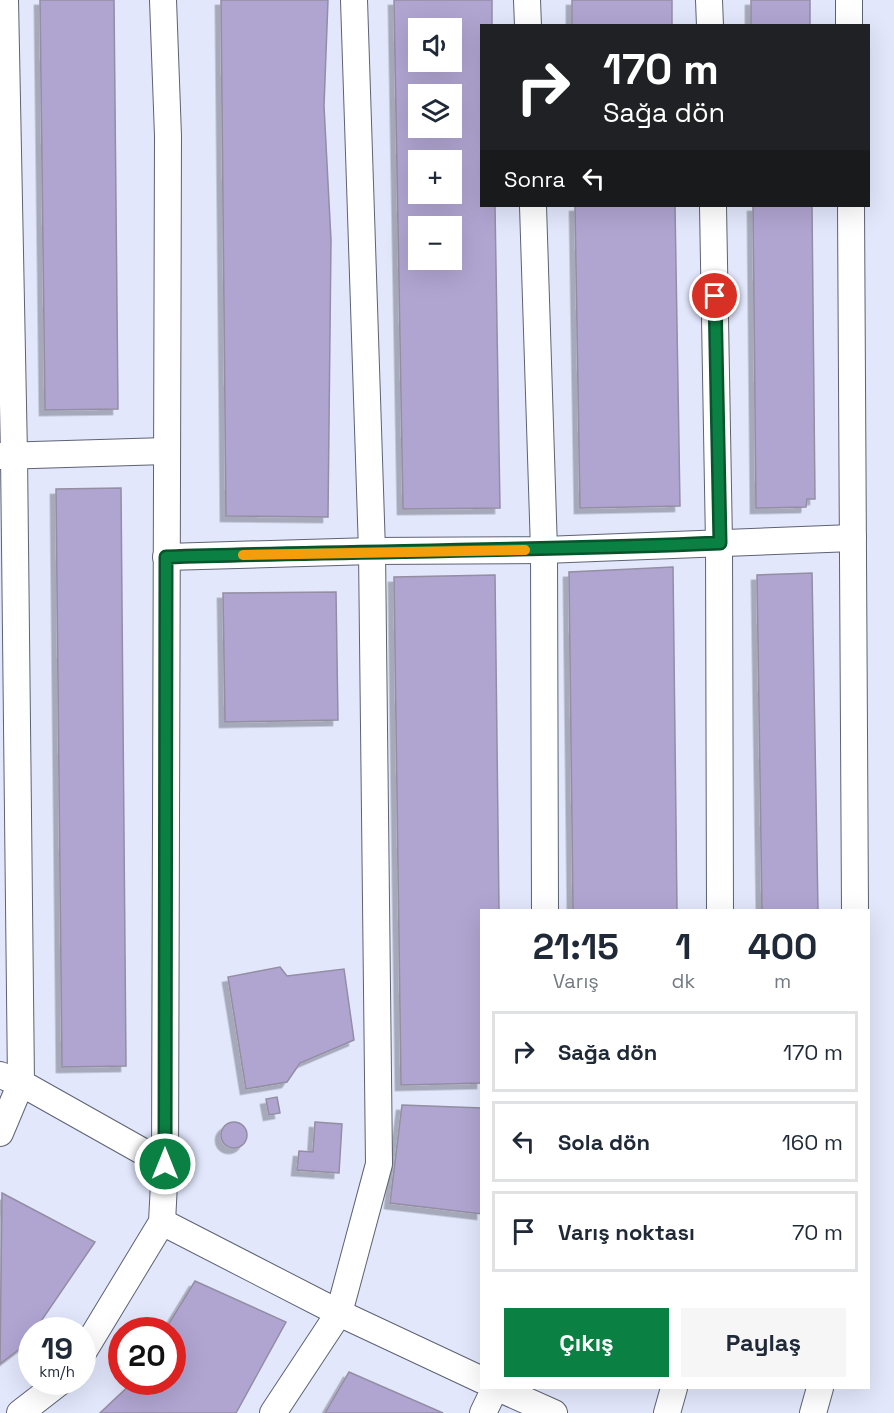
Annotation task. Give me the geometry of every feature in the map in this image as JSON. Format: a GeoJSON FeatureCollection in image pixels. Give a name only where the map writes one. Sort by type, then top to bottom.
{"type":"FeatureCollection","features":[{"type":"Feature","properties":{"kind":"street"},"geometry":{"type":"LineString","coordinates":[[0,1133],[11,1079],[5,0]]}},
{"type":"Feature","properties":{"kind":"street"},"geometry":{"type":"LineString","coordinates":[[96,1331],[162,1222],[165,1164],[168,136],[163,0]]}},
{"type":"Feature","properties":{"kind":"street"},"geometry":{"type":"LineString","coordinates":[[273,1413],[339,1313],[379,1164],[372,551],[354,0]]}},
{"type":"Feature","properties":{"kind":"street"},"geometry":{"type":"LineString","coordinates":[[527,0],[528,24]]}},
{"type":"Feature","properties":{"kind":"street"},"geometry":{"type":"LineString","coordinates":[[709,0],[710,24]]}},
{"type":"Feature","properties":{"kind":"street"},"geometry":{"type":"LineString","coordinates":[[849,0],[849,24]]}},
{"type":"Feature","properties":{"kind":"street"},"geometry":{"type":"LineString","coordinates":[[533,207],[544,550],[545,909]]}},
{"type":"Feature","properties":{"kind":"street"},"geometry":{"type":"LineString","coordinates":[[713,207],[720,543],[720,909]]}},
{"type":"Feature","properties":{"kind":"street"},"geometry":{"type":"LineString","coordinates":[[850,207],[855,909]]}},
{"type":"Feature","properties":{"kind":"street"},"geometry":{"type":"LineString","coordinates":[[7,455],[166,451]]}},
{"type":"Feature","properties":{"kind":"street"},"geometry":{"type":"LineString","coordinates":[[166,557],[372,551],[544,550],[853,538]]}},
{"type":"Feature","properties":{"kind":"street"},"geometry":{"type":"LineString","coordinates":[[11,1079],[165,1164]]}},
{"type":"Feature","properties":{"kind":"street"},"geometry":{"type":"LineString","coordinates":[[162,1222],[339,1313],[480,1379]]}},
{"type":"Feature","properties":{"kind":"street"},"geometry":{"type":"LineString","coordinates":[[483,1413],[495,1389]]}},
{"type":"Feature","properties":{"kind":"street"},"geometry":{"type":"LineString","coordinates":[[498,1389],[554,1413]]}},
{"type":"Feature","properties":{"kind":"street"},"geometry":{"type":"LineString","coordinates":[[667,1413],[674,1389]]}},
{"type":"Feature","properties":{"kind":"street"},"geometry":{"type":"LineString","coordinates":[[813,1413],[820,1389]]}},
{"type":"Feature","properties":{"kind":"street"},"geometry":{"type":"LineString","coordinates":[[20,1413],[43,1395]]}},
{"type":"Feature","properties":{"kind":"building"},"geometry":{"type":"Polygon","coordinates":[[[40,0],[114,0],[118,409],[45,410],[40,0]]]}},
{"type":"Feature","properties":{"kind":"building"},"geometry":{"type":"Polygon","coordinates":[[[221,0],[328,0],[324,106],[331,240],[328,517],[226,516],[221,0]]]}},
{"type":"Feature","properties":{"kind":"building"},"geometry":{"type":"Polygon","coordinates":[[[394,0],[492,0],[492,24],[480,24],[480,207],[495,207],[500,508],[403,509],[394,0]]]}},
{"type":"Feature","properties":{"kind":"building"},"geometry":{"type":"Polygon","coordinates":[[[572,0],[672,0],[672,24],[572,24],[572,0]]]}},
{"type":"Feature","properties":{"kind":"building"},"geometry":{"type":"Polygon","coordinates":[[[751,0],[810,0],[810,24],[751,24],[751,0]]]}},
{"type":"Feature","properties":{"kind":"building"},"geometry":{"type":"Polygon","coordinates":[[[575,207],[675,207],[680,506],[580,508],[575,207]]]}},
{"type":"Feature","properties":{"kind":"building"},"geometry":{"type":"Polygon","coordinates":[[[753,207],[812,207],[815,499],[807,499],[806,507],[756,508],[753,207]]]}},
{"type":"Feature","properties":{"kind":"building"},"geometry":{"type":"Polygon","coordinates":[[[121,488],[126,1066],[62,1067],[56,489],[121,488]]]}},
{"type":"Feature","properties":{"kind":"building"},"geometry":{"type":"Polygon","coordinates":[[[673,567],[677,909],[573,909],[569,572],[673,567]]]}},
{"type":"Feature","properties":{"kind":"building"},"geometry":{"type":"Polygon","coordinates":[[[812,573],[818,909],[762,909],[757,575],[812,573]]]}},
{"type":"Feature","properties":{"kind":"building"},"geometry":{"type":"Polygon","coordinates":[[[495,575],[499,909],[480,909],[480,1083],[401,1085],[394,577],[495,575]]]}},
{"type":"Feature","properties":{"kind":"building"},"geometry":{"type":"Polygon","coordinates":[[[336,592],[338,720],[225,722],[223,593],[336,592]]]}},
{"type":"Feature","properties":{"kind":"building"},"geometry":{"type":"Polygon","coordinates":[[[280,967],[287,976],[344,969],[354,1040],[300,1063],[287,1082],[246,1089],[228,977],[280,967]]]}},
{"type":"Feature","properties":{"kind":"building"},"geometry":{"type":"Polygon","coordinates":[[[277,1097],[280,1113],[269,1115],[266,1099],[277,1097]]]}},
{"type":"Feature","properties":{"kind":"building"},"geometry":{"type":"Polygon","coordinates":[[[402,1105],[480,1108],[480,1214],[390,1203],[402,1105]]]}},
{"type":"Feature","properties":{"kind":"building"},"geometry":{"type":"Polygon","coordinates":[[[234,1122],[243,1126],[247,1135],[243,1144],[234,1148],[225,1144],[221,1135],[225,1126],[234,1122]]]}},
{"type":"Feature","properties":{"kind":"building"},"geometry":{"type":"Polygon","coordinates":[[[315,1122],[342,1124],[339,1173],[297,1170],[299,1151],[313,1152],[315,1122]]]}},
{"type":"Feature","properties":{"kind":"building"},"geometry":{"type":"Polygon","coordinates":[[[2,1193],[95,1242],[44,1317],[18,1317],[18,1350],[0,1364],[2,1193]]]}},
{"type":"Feature","properties":{"kind":"building"},"geometry":{"type":"Polygon","coordinates":[[[195,1281],[286,1322],[236,1413],[100,1413],[119,1395],[186,1395],[186,1317],[173,1317],[195,1281]]]}},
{"type":"Feature","properties":{"kind":"building"},"geometry":{"type":"Polygon","coordinates":[[[349,1372],[443,1413],[325,1413],[349,1372]]]}},
{"type":"Feature","properties":{"kind":"slow traffic"},"geometry":{"type":"LineString","coordinates":[[243,555],[525,550]]}},
{"type":"Feature","properties":{"kind":"route"},"geometry":{"type":"LineString","coordinates":[[165,1164],[166,557],[372,551],[544,550],[720,543],[715,296]]}}]}
